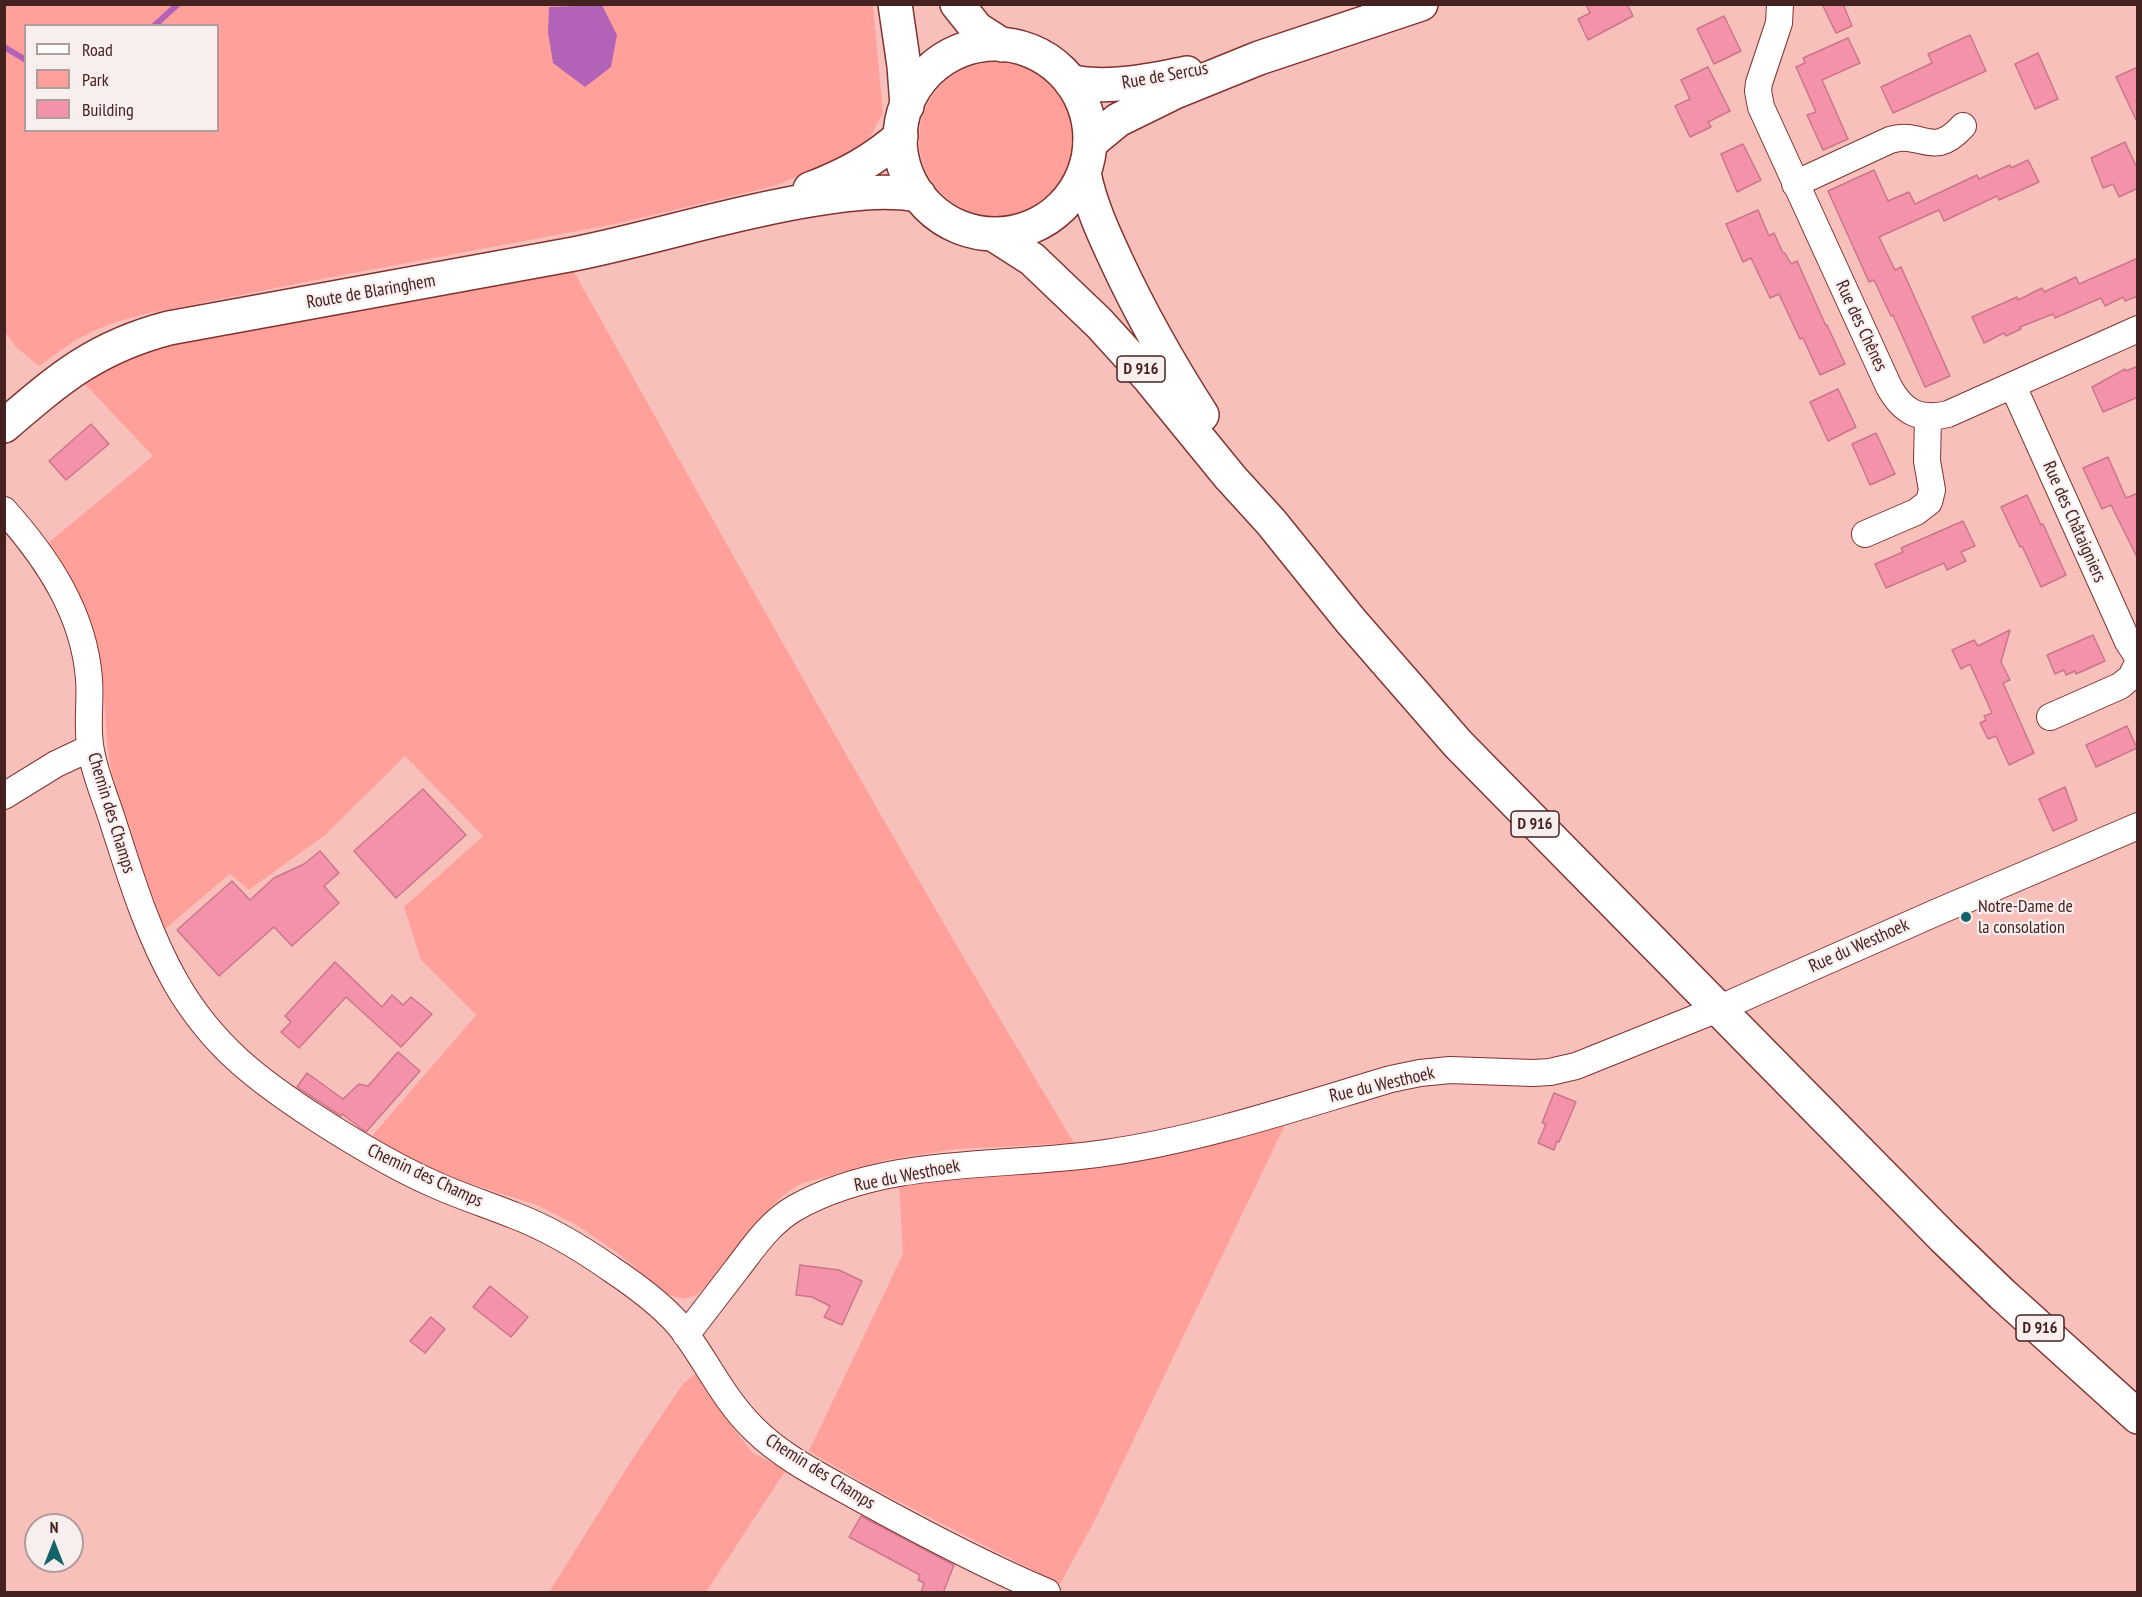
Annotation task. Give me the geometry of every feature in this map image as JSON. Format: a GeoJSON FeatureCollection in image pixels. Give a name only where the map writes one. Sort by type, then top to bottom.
{"type":"FeatureCollection","features":[{"type":"Feature","properties":{"kind":"main road"},"geometry":{"type":"LineString","coordinates":[[896,4],[904,66],[902,154],[906,172],[919,195],[937,214],[952,223],[976,232],[993,234],[1018,231],[1034,226],[1048,218],[1072,195],[1087,158],[1087,114],[1071,82],[1060,70],[1040,56],[1018,47],[1002,45],[970,48],[941,62],[923,78],[914,91],[904,121]]}},
{"type":"Feature","properties":{"kind":"main road"},"geometry":{"type":"LineString","coordinates":[[957,4],[977,29],[1002,45]]}},
{"type":"Feature","properties":{"kind":"main road","name":"Rue de Sercus"},"geometry":{"type":"LineString","coordinates":[[1087,158],[1118,120],[1138,109],[1259,58],[1421,4]]}},
{"type":"Feature","properties":{"kind":"main road","name":"Rue de Sercus"},"geometry":{"type":"LineString","coordinates":[[1071,82],[1120,85],[1259,58]]}},
{"type":"Feature","properties":{"kind":"main road","name":"Route de Blaringhem"},"geometry":{"type":"LineString","coordinates":[[761,208],[849,173],[873,159],[904,121]]}},
{"type":"Feature","properties":{"kind":"main road","name":"D 916"},"geometry":{"type":"LineString","coordinates":[[1087,158],[1089,197],[1097,220],[1141,311],[1200,412],[1271,522]]}},
{"type":"Feature","properties":{"kind":"main road","name":"Route de Blaringhem"},"geometry":{"type":"LineString","coordinates":[[4,426],[72,370],[103,351],[150,333],[594,250],[761,208],[867,193],[898,192],[919,195]]}},
{"type":"Feature","properties":{"kind":"main road","name":"D 916"},"geometry":{"type":"LineString","coordinates":[[993,234],[1032,259],[1106,330],[1271,522],[1356,628],[1452,738],[1531,820],[1968,1261],[2138,1417]]}},
{"type":"Feature","properties":{"kind":"street","name":"Rue des Chênes"},"geometry":{"type":"LineString","coordinates":[[1780,4],[1779,23],[1760,75],[1758,91],[1761,107],[1893,396],[1898,403],[1911,412],[1928,417]]}},
{"type":"Feature","properties":{"kind":"street"},"geometry":{"type":"LineString","coordinates":[[1796,184],[1890,140],[1905,137],[1938,144],[1949,139],[1963,126]]}},
{"type":"Feature","properties":{"kind":"street"},"geometry":{"type":"LineString","coordinates":[[1865,534],[1916,512],[1929,502],[1932,490],[1927,461],[1928,417],[1948,414],[2138,329]]}},
{"type":"Feature","properties":{"kind":"street","name":"Rue des Châtaigniers"},"geometry":{"type":"LineString","coordinates":[[2013,386],[2128,642],[2138,657]]}},
{"type":"Feature","properties":{"kind":"street","name":"Chemin des Champs"},"geometry":{"type":"LineString","coordinates":[[4,510],[28,538],[52,572],[81,631],[89,675],[90,748],[129,874],[159,949],[195,1013],[234,1058],[281,1095],[377,1156],[439,1187],[530,1222],[595,1258],[654,1301],[670,1316],[686,1335],[732,1405],[768,1442],[796,1461],[882,1510],[983,1563],[1047,1593]]}},
{"type":"Feature","properties":{"kind":"street"},"geometry":{"type":"LineString","coordinates":[[2050,717],[2120,686],[2131,677],[2138,663]]}},
{"type":"Feature","properties":{"kind":"street"},"geometry":{"type":"LineString","coordinates":[[4,796],[50,767],[90,748]]}},
{"type":"Feature","properties":{"kind":"street","name":"Rue du Westhoek"},"geometry":{"type":"LineString","coordinates":[[686,1335],[772,1226],[794,1208],[845,1187],[923,1170],[979,1163],[1060,1159],[1146,1146],[1216,1130],[1391,1079],[1420,1073],[1467,1070],[1518,1074],[1563,1070],[1631,1046],[2138,826]]}},
{"type":"Feature","properties":{"kind":"green space"},"geometry":{"type":"Polygon","coordinates":[[[5,5],[873,5],[883,113],[865,147],[774,186],[615,224],[145,314],[93,331],[71,343],[39,366],[17,348],[5,332],[5,5]]]}},
{"type":"Feature","properties":{"kind":"green space"},"geometry":{"type":"Polygon","coordinates":[[[996,62],[1011,63],[1026,68],[1051,84],[1067,109],[1072,124],[1072,154],[1067,169],[1051,194],[1026,210],[1011,215],[996,216],[981,215],[966,210],[941,194],[925,169],[920,154],[919,139],[920,124],[925,109],[941,84],[966,68],[981,63],[996,62]]]}},
{"type":"Feature","properties":{"kind":"green space"},"geometry":{"type":"Polygon","coordinates":[[[573,270],[883,818],[1074,1143],[957,1149],[886,1160],[800,1184],[770,1208],[717,1276],[697,1295],[684,1299],[669,1295],[615,1251],[575,1224],[537,1205],[408,1164],[366,1143],[476,1015],[421,960],[404,907],[483,836],[405,756],[325,835],[249,890],[230,874],[165,929],[129,833],[112,773],[101,667],[94,633],[80,598],[48,543],[153,456],[82,381],[96,370],[174,339],[532,279],[573,270]]]}},
{"type":"Feature","properties":{"kind":"green space"},"geometry":{"type":"Polygon","coordinates":[[[1285,1125],[1095,1520],[1060,1584],[874,1489],[809,1451],[903,1254],[899,1185],[964,1176],[1041,1173],[1106,1166],[1181,1153],[1285,1125]]]}},
{"type":"Feature","properties":{"kind":"green space"},"geometry":{"type":"Polygon","coordinates":[[[696,1373],[753,1453],[786,1470],[706,1592],[549,1592],[635,1455],[682,1385],[696,1373]]]}},
{"type":"Feature","properties":{"kind":"shaded area"},"geometry":{"type":"Polygon","coordinates":[[[602,5],[617,35],[611,67],[585,87],[553,63],[548,32],[549,7],[602,5]]]}},
{"type":"Feature","properties":{"kind":"building"},"geometry":{"type":"Polygon","coordinates":[[[1586,4],[1627,4],[1633,16],[1588,40],[1578,19],[1590,13],[1586,4]]]}},
{"type":"Feature","properties":{"kind":"building"},"geometry":{"type":"Polygon","coordinates":[[[1822,4],[1843,4],[1852,26],[1836,33],[1822,4]]]}},
{"type":"Feature","properties":{"kind":"building"},"geometry":{"type":"Polygon","coordinates":[[[1724,16],[1741,51],[1714,64],[1697,29],[1724,16]]]}},
{"type":"Feature","properties":{"kind":"building"},"geometry":{"type":"Polygon","coordinates":[[[1970,35],[1986,71],[1893,113],[1881,87],[1932,63],[1928,54],[1970,35]]]}},
{"type":"Feature","properties":{"kind":"building"},"geometry":{"type":"Polygon","coordinates":[[[1848,38],[1860,63],[1822,80],[1848,139],[1823,150],[1807,115],[1816,112],[1796,67],[1805,63],[1803,58],[1848,38]]]}},
{"type":"Feature","properties":{"kind":"building"},"geometry":{"type":"Polygon","coordinates":[[[2038,53],[2058,99],[2035,109],[2015,64],[2038,53]]]}},
{"type":"Feature","properties":{"kind":"building"},"geometry":{"type":"Polygon","coordinates":[[[1708,67],[1730,111],[1708,122],[1711,127],[1690,137],[1675,106],[1690,99],[1681,80],[1708,67]]]}},
{"type":"Feature","properties":{"kind":"building"},"geometry":{"type":"Polygon","coordinates":[[[2138,67],[2138,124],[2116,77],[2138,67]]]}},
{"type":"Feature","properties":{"kind":"building"},"geometry":{"type":"Polygon","coordinates":[[[2125,142],[2138,170],[2138,188],[2119,197],[2113,184],[2103,188],[2091,158],[2125,142]]]}},
{"type":"Feature","properties":{"kind":"building"},"geometry":{"type":"Polygon","coordinates":[[[1743,144],[1761,180],[1737,192],[1721,154],[1743,144]]]}},
{"type":"Feature","properties":{"kind":"building"},"geometry":{"type":"Polygon","coordinates":[[[2028,160],[2039,182],[1999,200],[1997,196],[1944,221],[1939,210],[1879,237],[1895,270],[1901,267],[1950,376],[1925,387],[1893,315],[1891,316],[1874,280],[1869,282],[1828,191],[1874,170],[1888,201],[1909,192],[1915,204],[1977,175],[1979,179],[2010,165],[2011,168],[2028,160]]]}},
{"type":"Feature","properties":{"kind":"building"},"geometry":{"type":"Polygon","coordinates":[[[1758,210],[1769,236],[1774,233],[1791,264],[1797,261],[1845,364],[1820,375],[1779,294],[1770,298],[1751,258],[1743,262],[1726,224],[1758,210]]]}},
{"type":"Feature","properties":{"kind":"building"},"geometry":{"type":"Polygon","coordinates":[[[2138,258],[2138,296],[2125,301],[2123,297],[2105,306],[2101,298],[2055,318],[2053,314],[2020,327],[2021,329],[2006,336],[2004,333],[1984,343],[1972,317],[2017,297],[2018,300],[2042,288],[2044,292],[2076,277],[2079,284],[2138,258]]]}},
{"type":"Feature","properties":{"kind":"building"},"geometry":{"type":"Polygon","coordinates":[[[2138,366],[2138,397],[2103,412],[2092,387],[2125,369],[2126,371],[2138,366]]]}},
{"type":"Feature","properties":{"kind":"building"},"geometry":{"type":"Polygon","coordinates":[[[1838,389],[1856,427],[1828,441],[1810,402],[1838,389]]]}},
{"type":"Feature","properties":{"kind":"building"},"geometry":{"type":"Polygon","coordinates":[[[91,424],[109,444],[66,480],[49,461],[91,424]]]}},
{"type":"Feature","properties":{"kind":"building"},"geometry":{"type":"Polygon","coordinates":[[[1876,433],[1895,474],[1870,485],[1852,444],[1876,433]]]}},
{"type":"Feature","properties":{"kind":"building"},"geometry":{"type":"Polygon","coordinates":[[[2108,457],[2126,498],[2138,493],[2138,559],[2111,505],[2102,509],[2083,468],[2108,457]]]}},
{"type":"Feature","properties":{"kind":"building"},"geometry":{"type":"Polygon","coordinates":[[[2027,495],[2066,575],[2041,587],[2001,507],[2027,495]]]}},
{"type":"Feature","properties":{"kind":"building"},"geometry":{"type":"Polygon","coordinates":[[[1963,521],[1975,546],[1961,552],[1966,561],[1947,570],[1944,563],[1886,588],[1875,564],[1903,552],[1901,548],[1963,521]]]}},
{"type":"Feature","properties":{"kind":"building"},"geometry":{"type":"Polygon","coordinates":[[[2010,630],[2001,662],[2010,680],[2003,683],[2034,753],[2009,765],[1996,736],[1988,739],[1980,723],[1986,720],[1984,716],[1992,713],[1970,664],[1961,669],[1952,650],[1974,640],[1978,646],[2010,630]]]}},
{"type":"Feature","properties":{"kind":"building"},"geometry":{"type":"Polygon","coordinates":[[[2093,635],[2105,661],[2076,674],[2075,671],[2066,675],[2064,670],[2055,674],[2047,655],[2093,635]]]}},
{"type":"Feature","properties":{"kind":"building"},"geometry":{"type":"Polygon","coordinates":[[[2127,726],[2137,748],[2096,767],[2086,745],[2127,726]]]}},
{"type":"Feature","properties":{"kind":"building"},"geometry":{"type":"Polygon","coordinates":[[[2065,787],[2077,820],[2053,831],[2039,799],[2065,787]]]}},
{"type":"Feature","properties":{"kind":"building"},"geometry":{"type":"Polygon","coordinates":[[[423,789],[466,835],[396,898],[354,851],[423,789]]]}},
{"type":"Feature","properties":{"kind":"building"},"geometry":{"type":"Polygon","coordinates":[[[320,851],[339,873],[324,886],[339,903],[292,946],[274,927],[219,976],[177,930],[232,881],[250,900],[274,878],[304,864],[320,851]]]}},
{"type":"Feature","properties":{"kind":"building"},"geometry":{"type":"Polygon","coordinates":[[[335,962],[382,1007],[392,995],[403,1005],[411,997],[432,1014],[401,1047],[346,997],[299,1048],[281,1032],[291,1022],[285,1016],[335,962]]]}},
{"type":"Feature","properties":{"kind":"building"},"geometry":{"type":"Polygon","coordinates":[[[398,1052],[420,1071],[366,1132],[342,1114],[341,1116],[297,1087],[307,1073],[343,1099],[359,1084],[368,1086],[398,1052]]]}},
{"type":"Feature","properties":{"kind":"building"},"geometry":{"type":"Polygon","coordinates":[[[1554,1093],[1576,1102],[1554,1150],[1538,1143],[1546,1124],[1542,1123],[1554,1093]]]}},
{"type":"Feature","properties":{"kind":"building"},"geometry":{"type":"Polygon","coordinates":[[[800,1265],[839,1270],[862,1281],[842,1325],[824,1317],[830,1306],[812,1297],[796,1295],[800,1265]]]}},
{"type":"Feature","properties":{"kind":"building"},"geometry":{"type":"Polygon","coordinates":[[[490,1286],[528,1317],[511,1337],[473,1307],[490,1286]]]}},
{"type":"Feature","properties":{"kind":"building"},"geometry":{"type":"Polygon","coordinates":[[[431,1317],[445,1329],[425,1353],[410,1341],[431,1317]]]}},
{"type":"Feature","properties":{"kind":"building"},"geometry":{"type":"Polygon","coordinates":[[[861,1516],[954,1565],[943,1593],[921,1593],[924,1583],[918,1580],[920,1575],[849,1537],[861,1516]]]}},
{"type":"Feature","properties":{"kind":"waterway"},"geometry":{"type":"LineString","coordinates":[[156,24],[178,4]]}},
{"type":"Feature","properties":{"kind":"waterway"},"geometry":{"type":"LineString","coordinates":[[4,47],[24,59]]}},
{"type":"Feature","properties":{"kind":"place","name":"Notre-Dame de la consolation"},"geometry":{"type":"Point","coordinates":[1966,917]}}]}
